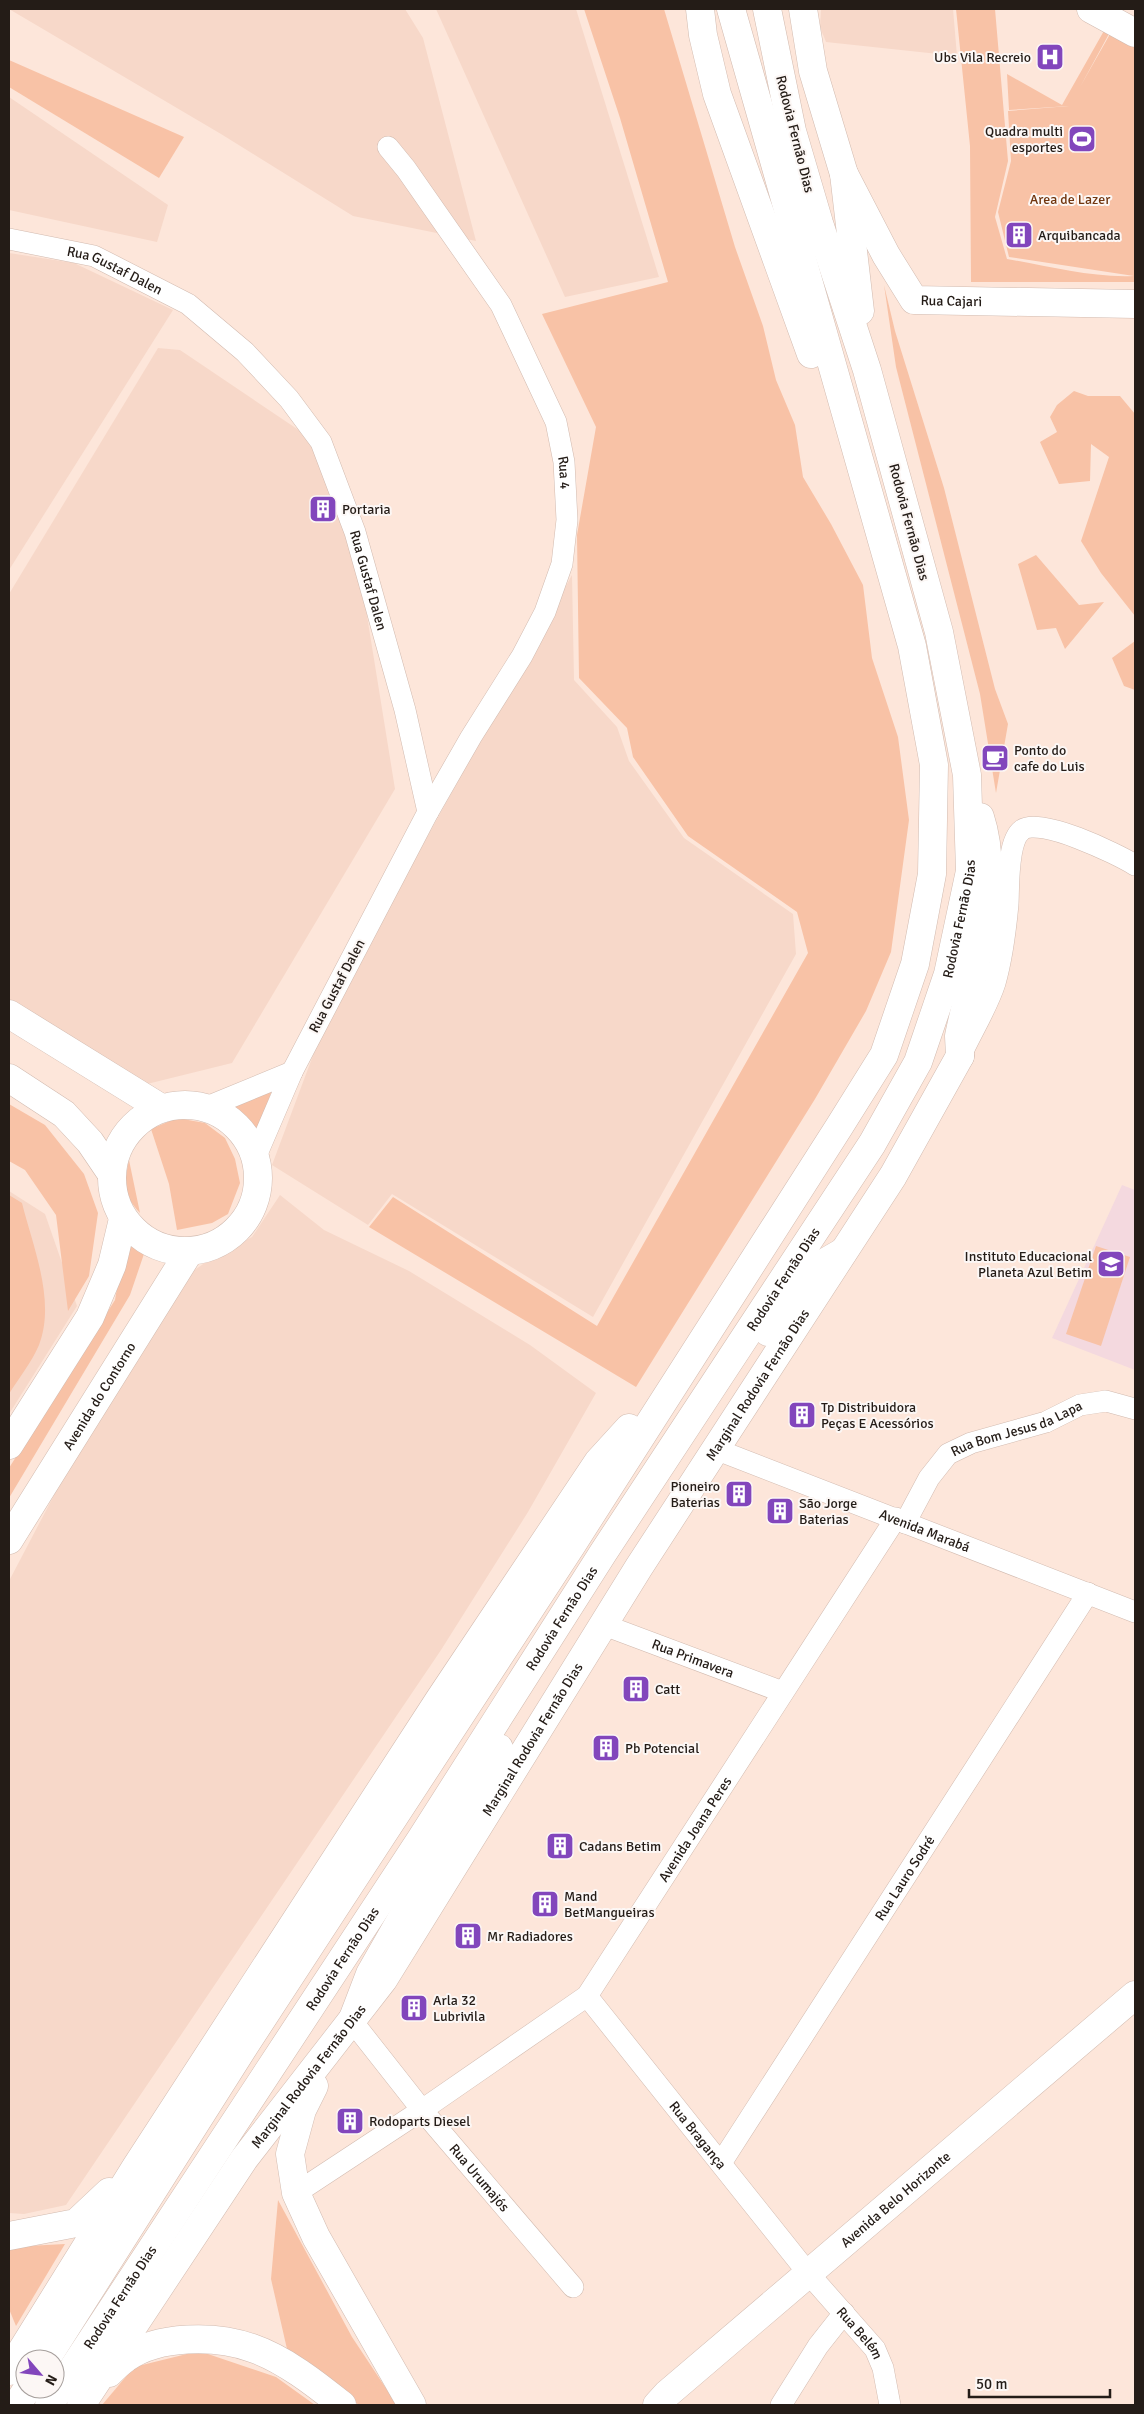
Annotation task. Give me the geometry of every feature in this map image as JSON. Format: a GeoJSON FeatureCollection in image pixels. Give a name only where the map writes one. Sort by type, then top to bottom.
{"type":"FeatureCollection","features":[{"type":"Feature","properties":{"kind":"main road"},"geometry":{"type":"LineString","coordinates":[[700,9],[703,35],[717,94],[833,413],[860,464]]}},
{"type":"Feature","properties":{"kind":"main road","name":"Rodovia Fernão Dias"},"geometry":{"type":"LineString","coordinates":[[52,2349],[244,2045],[555,1570],[884,1054],[915,964],[932,874],[934,765],[912,646],[732,9]]}},
{"type":"Feature","properties":{"kind":"main road","name":"Rodovia Fernão Dias"},"geometry":{"type":"LineString","coordinates":[[49,2405],[421,1839],[603,1553],[872,1144],[918,1062],[948,974],[970,871],[966,775],[939,632],[867,370],[819,223],[792,131],[767,9]]}},
{"type":"Feature","properties":{"kind":"main road"},"geometry":{"type":"LineString","coordinates":[[803,9],[813,71],[844,174],[867,370]]}},
{"type":"Feature","properties":{"kind":"main road"},"geometry":{"type":"LineString","coordinates":[[1091,9],[1135,33]]}},
{"type":"Feature","properties":{"kind":"main road","name":"Rua Cajari"},"geometry":{"type":"LineString","coordinates":[[844,174],[886,255],[914,300],[1135,304]]}},
{"type":"Feature","properties":{"kind":"main road"},"geometry":{"type":"LineString","coordinates":[[960,1056],[959,1036],[988,893],[989,854],[982,822],[966,775]]}},
{"type":"Feature","properties":{"kind":"main road"},"geometry":{"type":"LineString","coordinates":[[9,1014],[161,1108]]}},
{"type":"Feature","properties":{"kind":"main road","name":"Marginal Rodovia Fernão Dias"},"geometry":{"type":"LineString","coordinates":[[86,2397],[244,2159],[334,2046],[383,1980],[715,1449],[893,1176],[960,1056]]}},
{"type":"Feature","properties":{"kind":"main road"},"geometry":{"type":"LineString","coordinates":[[9,1078],[64,1114],[90,1142],[111,1173]]}},
{"type":"Feature","properties":{"kind":"main road"},"geometry":{"type":"LineString","coordinates":[[175,1104],[207,1107],[235,1123],[252,1142],[259,1176],[254,1204],[239,1228],[216,1245],[189,1252],[162,1248],[140,1237],[124,1219],[114,1197],[111,1173],[119,1145],[136,1122],[161,1108],[175,1104]]}},
{"type":"Feature","properties":{"kind":"main road"},"geometry":{"type":"LineString","coordinates":[[9,1445],[90,1317],[112,1265],[124,1219]]}},
{"type":"Feature","properties":{"kind":"main road","name":"Avenida do Contorno"},"geometry":{"type":"LineString","coordinates":[[9,1540],[189,1252]]}},
{"type":"Feature","properties":{"kind":"main road"},"geometry":{"type":"LineString","coordinates":[[696,1412],[722,1394],[817,1267],[843,1252]]}},
{"type":"Feature","properties":{"kind":"main road"},"geometry":{"type":"LineString","coordinates":[[9,2371],[136,2167],[450,1684],[598,1462],[689,1359]]}},
{"type":"Feature","properties":{"kind":"main road"},"geometry":{"type":"LineString","coordinates":[[352,2021],[370,1974],[552,1655],[603,1553]]}},
{"type":"Feature","properties":{"kind":"main road","name":"Avenida Belo Horizonte"},"geometry":{"type":"LineString","coordinates":[[657,2405],[808,2272],[1135,1995]]}},
{"type":"Feature","properties":{"kind":"main road"},"geometry":{"type":"LineString","coordinates":[[334,2046],[302,2110],[290,2154],[296,2193],[316,2237],[412,2405]]}},
{"type":"Feature","properties":{"kind":"main road"},"geometry":{"type":"LineString","coordinates":[[9,2236],[76,2223],[136,2167]]}},
{"type":"Feature","properties":{"kind":"main road"},"geometry":{"type":"LineString","coordinates":[[86,2397],[127,2356],[159,2344],[196,2338],[252,2348],[302,2376],[342,2405]]}},
{"type":"Feature","properties":{"kind":"street","name":"Rua 4"},"geometry":{"type":"LineString","coordinates":[[388,147],[501,306],[556,422],[564,462],[567,520],[562,564],[545,612],[522,656],[471,737],[428,812]]}},
{"type":"Feature","properties":{"kind":"street","name":"Rua Gustaf Dalen"},"geometry":{"type":"LineString","coordinates":[[9,239],[94,256],[188,304],[245,352],[289,399],[321,442],[355,532],[405,710],[428,812],[292,1072],[256,1156]]}},
{"type":"Feature","properties":{"kind":"street"},"geometry":{"type":"LineString","coordinates":[[960,1056],[995,983],[1008,908],[1012,847],[1015,837],[1022,829],[1032,826],[1062,833],[1122,857],[1135,865]]}},
{"type":"Feature","properties":{"kind":"street"},"geometry":{"type":"LineString","coordinates":[[207,1107],[292,1072]]}},
{"type":"Feature","properties":{"kind":"street","name":"Rua Bom Jesus da Lapa"},"geometry":{"type":"LineString","coordinates":[[901,1521],[929,1478],[948,1454],[971,1443],[1046,1422],[1080,1405],[1106,1401],[1135,1409]]}},
{"type":"Feature","properties":{"kind":"street","name":"Avenida Marabá"},"geometry":{"type":"LineString","coordinates":[[715,1449],[1135,1612]]}},
{"type":"Feature","properties":{"kind":"street","name":"Avenida Joana Peres"},"geometry":{"type":"LineString","coordinates":[[296,2193],[422,2110],[587,1996],[783,1692],[901,1521]]}},
{"type":"Feature","properties":{"kind":"street","name":"Rua Lauro Sodré"},"geometry":{"type":"LineString","coordinates":[[720,2163],[1088,1593]]}},
{"type":"Feature","properties":{"kind":"street","name":"Rua Primavera"},"geometry":{"type":"LineString","coordinates":[[604,1625],[783,1692]]}},
{"type":"Feature","properties":{"kind":"street","name":"Rua Bragança"},"geometry":{"type":"LineString","coordinates":[[587,1996],[808,2272]]}},
{"type":"Feature","properties":{"kind":"street","name":"Rua Urumajós"},"geometry":{"type":"LineString","coordinates":[[352,2021],[422,2110],[573,2287]]}},
{"type":"Feature","properties":{"kind":"street","name":"Rua Belém"},"geometry":{"type":"LineString","coordinates":[[808,2272],[875,2349],[883,2368],[890,2405]]}},
{"type":"Feature","properties":{"kind":"street"},"geometry":{"type":"LineString","coordinates":[[781,2405],[818,2346],[844,2313]]}},
{"type":"Feature","properties":{"kind":"shaded area"},"geometry":{"type":"Polygon","coordinates":[[[9,9],[405,9],[423,38],[476,241],[353,216],[221,134],[9,9]]]}},
{"type":"Feature","properties":{"kind":"shaded area"},"geometry":{"type":"Polygon","coordinates":[[[436,9],[576,9],[659,277],[565,297],[436,9]]]}},
{"type":"Feature","properties":{"kind":"shaded area"},"geometry":{"type":"Polygon","coordinates":[[[821,9],[953,9],[957,56],[826,42],[820,27],[821,9]]]}},
{"type":"Feature","properties":{"kind":"shaded area"},"geometry":{"type":"Polygon","coordinates":[[[9,97],[168,205],[157,242],[9,210],[9,97]]]}},
{"type":"Feature","properties":{"kind":"shaded area"},"geometry":{"type":"Polygon","coordinates":[[[9,253],[74,263],[173,310],[9,570],[9,253]]]}},
{"type":"Feature","properties":{"kind":"shaded area"},"geometry":{"type":"Polygon","coordinates":[[[158,348],[180,350],[312,439],[362,585],[395,789],[232,1063],[147,1084],[9,1002],[9,594],[158,348]]]}},
{"type":"Feature","properties":{"kind":"shaded area"},"geometry":{"type":"Polygon","coordinates":[[[572,575],[574,680],[617,727],[629,761],[684,838],[793,914],[796,954],[593,1317],[392,1194],[368,1225],[272,1165],[327,1018],[572,575]]]}},
{"type":"Feature","properties":{"kind":"shaded area","name":"Instituto Educacional Planeta Azul Betim"},"geometry":{"type":"Polygon","coordinates":[[[1122,1185],[1135,1190],[1135,1370],[1052,1338],[1122,1185]]]}},
{"type":"Feature","properties":{"kind":"shaded area"},"geometry":{"type":"Polygon","coordinates":[[[9,1191],[45,1214],[77,1306],[9,1414],[9,1191]]]}},
{"type":"Feature","properties":{"kind":"shaded area"},"geometry":{"type":"Polygon","coordinates":[[[280,1195],[324,1230],[409,1271],[530,1345],[596,1393],[528,1512],[441,1650],[66,2205],[24,2214],[9,2213],[9,1581],[83,1440],[180,1280],[209,1260],[252,1237],[280,1195]]]}},
{"type":"Feature","properties":{"kind":"green space"},"geometry":{"type":"Polygon","coordinates":[[[584,9],[664,9],[735,247],[763,326],[776,380],[795,425],[803,477],[831,524],[863,585],[872,658],[898,737],[909,820],[891,952],[866,1011],[815,1099],[636,1387],[369,1227],[393,1197],[597,1326],[808,953],[797,912],[688,836],[633,757],[627,728],[579,678],[577,535],[596,427],[542,314],[668,282],[620,118],[584,9]]]}},
{"type":"Feature","properties":{"kind":"green space","name":"Area de Lazer"},"geometry":{"type":"Polygon","coordinates":[[[956,9],[995,9],[1008,161],[995,217],[1007,259],[1070,271],[1134,276],[1009,257],[998,212],[1011,161],[1008,111],[1069,106],[1009,110],[1007,74],[1062,105],[1105,29],[1110,32],[1080,87],[1114,27],[1135,37],[1135,282],[971,282],[970,146],[956,9]]]}},
{"type":"Feature","properties":{"kind":"green space"},"geometry":{"type":"Polygon","coordinates":[[[9,60],[184,137],[159,178],[9,87],[9,60]]]}},
{"type":"Feature","properties":{"kind":"green space"},"geometry":{"type":"Polygon","coordinates":[[[884,285],[895,331],[944,488],[995,689],[1008,724],[996,793],[980,694],[896,367],[884,285]]]}},
{"type":"Feature","properties":{"kind":"green space"},"geometry":{"type":"Polygon","coordinates":[[[1074,391],[1088,396],[1120,396],[1135,414],[1135,616],[1101,573],[1081,541],[1109,457],[1091,444],[1090,481],[1059,484],[1040,442],[1057,432],[1050,417],[1057,405],[1074,391]]]}},
{"type":"Feature","properties":{"kind":"green space"},"geometry":{"type":"Polygon","coordinates":[[[1036,555],[1079,605],[1104,602],[1065,649],[1056,628],[1037,630],[1018,564],[1036,555]]]}},
{"type":"Feature","properties":{"kind":"green space"},"geometry":{"type":"Polygon","coordinates":[[[1135,641],[1135,690],[1124,686],[1112,658],[1135,641]]]}},
{"type":"Feature","properties":{"kind":"green space"},"geometry":{"type":"Polygon","coordinates":[[[273,1087],[258,1133],[225,1111],[273,1087]]]}},
{"type":"Feature","properties":{"kind":"green space"},"geometry":{"type":"Polygon","coordinates":[[[9,1104],[45,1125],[84,1174],[98,1213],[89,1276],[68,1311],[56,1215],[25,1170],[9,1161],[9,1104]]]}},
{"type":"Feature","properties":{"kind":"green space"},"geometry":{"type":"Polygon","coordinates":[[[177,1118],[205,1123],[225,1138],[235,1159],[240,1183],[228,1214],[212,1223],[177,1230],[169,1184],[151,1129],[177,1118]]]}},
{"type":"Feature","properties":{"kind":"green space"},"geometry":{"type":"Polygon","coordinates":[[[129,1160],[140,1213],[127,1194],[126,1176],[129,1160]]]}},
{"type":"Feature","properties":{"kind":"green space"},"geometry":{"type":"Polygon","coordinates":[[[9,1195],[22,1203],[41,1274],[45,1310],[44,1328],[39,1345],[9,1394],[9,1195]]]}},
{"type":"Feature","properties":{"kind":"green space"},"geometry":{"type":"Polygon","coordinates":[[[125,1242],[145,1251],[130,1295],[9,1498],[9,1468],[115,1300],[125,1242]]]}},
{"type":"Feature","properties":{"kind":"green space"},"geometry":{"type":"Polygon","coordinates":[[[1096,1246],[1130,1257],[1101,1346],[1066,1334],[1096,1246]]]}},
{"type":"Feature","properties":{"kind":"green space"},"geometry":{"type":"Polygon","coordinates":[[[278,2200],[352,2337],[397,2405],[359,2405],[287,2349],[271,2279],[278,2200]]]}},
{"type":"Feature","properties":{"kind":"green space"},"geometry":{"type":"Polygon","coordinates":[[[65,2244],[16,2326],[9,2309],[9,2247],[65,2244]]]}},
{"type":"Feature","properties":{"kind":"green space"},"geometry":{"type":"Polygon","coordinates":[[[199,2351],[276,2377],[315,2405],[102,2405],[134,2367],[199,2351]]]}},
{"type":"Feature","properties":{"kind":"place","name":"Ubs Vila Recreio"},"geometry":{"type":"Point","coordinates":[1050,57]}},
{"type":"Feature","properties":{"kind":"place","name":"Quadra multi esportes"},"geometry":{"type":"Point","coordinates":[1082,139]}},
{"type":"Feature","properties":{"kind":"place","name":"Arquibancada"},"geometry":{"type":"Point","coordinates":[1019,235]}},
{"type":"Feature","properties":{"kind":"place","name":"Portaria"},"geometry":{"type":"Point","coordinates":[323,509]}},
{"type":"Feature","properties":{"kind":"place","name":"Ponto do cafe do Luis"},"geometry":{"type":"Point","coordinates":[995,758]}},
{"type":"Feature","properties":{"kind":"place","name":"Instituto Educacional Planeta Azul Betim"},"geometry":{"type":"Point","coordinates":[1111,1264]}},
{"type":"Feature","properties":{"kind":"place","name":"Tp Distribuidora Peças E Acessórios"},"geometry":{"type":"Point","coordinates":[802,1415]}},
{"type":"Feature","properties":{"kind":"place","name":"Pioneiro Baterias"},"geometry":{"type":"Point","coordinates":[739,1494]}},
{"type":"Feature","properties":{"kind":"place","name":"São Jorge Baterias"},"geometry":{"type":"Point","coordinates":[780,1511]}},
{"type":"Feature","properties":{"kind":"place","name":"Catt"},"geometry":{"type":"Point","coordinates":[636,1689]}},
{"type":"Feature","properties":{"kind":"place","name":"Pb Potencial"},"geometry":{"type":"Point","coordinates":[606,1748]}},
{"type":"Feature","properties":{"kind":"place","name":"Cadans Betim"},"geometry":{"type":"Point","coordinates":[560,1846]}},
{"type":"Feature","properties":{"kind":"place","name":"Mand BetMangueiras"},"geometry":{"type":"Point","coordinates":[545,1904]}},
{"type":"Feature","properties":{"kind":"place","name":"Mr Radiadores"},"geometry":{"type":"Point","coordinates":[468,1936]}},
{"type":"Feature","properties":{"kind":"place","name":"Arla 32 Lubrivila"},"geometry":{"type":"Point","coordinates":[414,2008]}},
{"type":"Feature","properties":{"kind":"place","name":"Rodoparts Diesel"},"geometry":{"type":"Point","coordinates":[350,2121]}}]}
